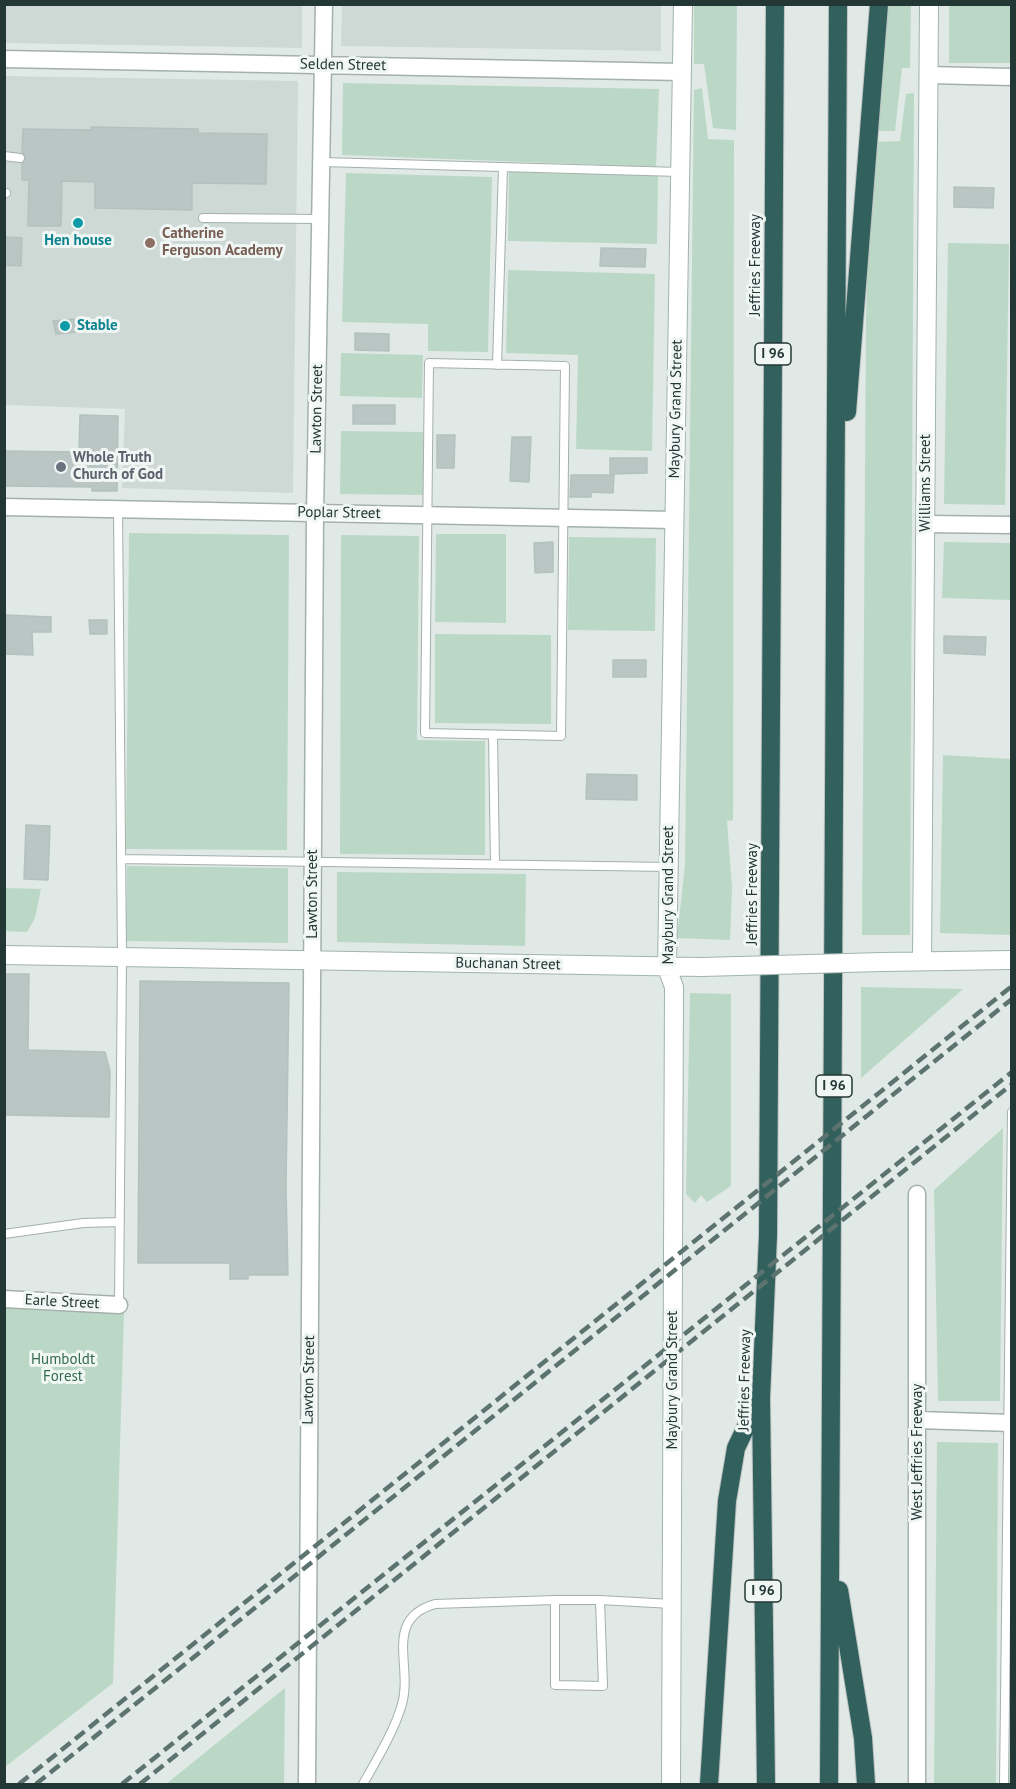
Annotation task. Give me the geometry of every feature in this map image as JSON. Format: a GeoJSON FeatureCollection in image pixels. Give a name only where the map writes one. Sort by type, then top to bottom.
{"type":"FeatureCollection","features":[{"type":"Feature","properties":{"kind":"highway","name":"Jeffries Freeway"},"geometry":{"type":"LineString","coordinates":[[766,1785],[760,1398],[768,1223],[773,4]]}},
{"type":"Feature","properties":{"kind":"highway","name":"I 96"},"geometry":{"type":"LineString","coordinates":[[829,1785],[838,4]]}},
{"type":"Feature","properties":{"kind":"highway"},"geometry":{"type":"LineString","coordinates":[[836,564],[879,4]]}},
{"type":"Feature","properties":{"kind":"highway"},"geometry":{"type":"LineString","coordinates":[[709,1785],[727,1501],[736,1448],[760,1398]]}},
{"type":"Feature","properties":{"kind":"highway"},"geometry":{"type":"LineString","coordinates":[[831,1540],[863,1738],[866,1785]]}},
{"type":"Feature","properties":{"kind":"street","name":"Lawton Street"},"geometry":{"type":"LineString","coordinates":[[307,1785],[315,513],[324,4]]}},
{"type":"Feature","properties":{"kind":"street","name":"Maybury Grand Street"},"geometry":{"type":"LineString","coordinates":[[671,1785],[674,987],[667,968],[683,4]]}},
{"type":"Feature","properties":{"kind":"street","name":"Williams Street"},"geometry":{"type":"LineString","coordinates":[[922,961],[929,4]]}},
{"type":"Feature","properties":{"kind":"street","name":"Selden Street"},"geometry":{"type":"LineString","coordinates":[[4,59],[682,72]]}},
{"type":"Feature","properties":{"kind":"street"},"geometry":{"type":"LineString","coordinates":[[928,75],[1011,77]]}},
{"type":"Feature","properties":{"kind":"street","name":"Poplar Street"},"geometry":{"type":"LineString","coordinates":[[4,507],[674,520]]}},
{"type":"Feature","properties":{"kind":"street"},"geometry":{"type":"LineString","coordinates":[[926,525],[1011,525]]}},
{"type":"Feature","properties":{"kind":"street","name":"Buchanan Street"},"geometry":{"type":"LineString","coordinates":[[4,955],[313,959],[667,968],[1011,960]]}},
{"type":"Feature","properties":{"kind":"street","name":"West Jeffries Freeway"},"geometry":{"type":"LineString","coordinates":[[916,1194],[917,1785]]}},
{"type":"Feature","properties":{"kind":"street","name":"Earle Street"},"geometry":{"type":"LineString","coordinates":[[4,1299],[119,1305]]}},
{"type":"Feature","properties":{"kind":"street"},"geometry":{"type":"LineString","coordinates":[[918,1420],[1010,1423]]}},
{"type":"Feature","properties":{"kind":"lane"},"geometry":{"type":"LineString","coordinates":[[4,156],[20,158]]}},
{"type":"Feature","properties":{"kind":"lane"},"geometry":{"type":"LineString","coordinates":[[321,162],[680,172]]}},
{"type":"Feature","properties":{"kind":"lane"},"geometry":{"type":"LineString","coordinates":[[497,365],[503,167]]}},
{"type":"Feature","properties":{"kind":"lane"},"geometry":{"type":"LineString","coordinates":[[203,218],[321,219]]}},
{"type":"Feature","properties":{"kind":"lane"},"geometry":{"type":"LineString","coordinates":[[429,363],[565,366],[561,518],[561,736],[425,733],[428,515],[429,363]]}},
{"type":"Feature","properties":{"kind":"lane"},"geometry":{"type":"LineString","coordinates":[[118,509],[122,957],[119,1305]]}},
{"type":"Feature","properties":{"kind":"lane"},"geometry":{"type":"LineString","coordinates":[[493,735],[495,864]]}},
{"type":"Feature","properties":{"kind":"lane"},"geometry":{"type":"LineString","coordinates":[[121,859],[669,867]]}},
{"type":"Feature","properties":{"kind":"lane"},"geometry":{"type":"LineString","coordinates":[[1004,1785],[1010,1423],[1011,1112]]}},
{"type":"Feature","properties":{"kind":"lane"},"geometry":{"type":"LineString","coordinates":[[4,1234],[83,1223],[120,1222]]}},
{"type":"Feature","properties":{"kind":"lane"},"geometry":{"type":"LineString","coordinates":[[363,1785],[403,1703],[404,1627],[419,1608],[435,1604],[555,1600],[672,1604]]}},
{"type":"Feature","properties":{"kind":"lane"},"geometry":{"type":"LineString","coordinates":[[555,1600],[555,1685],[603,1686],[600,1600]]}},
{"type":"Feature","properties":{"kind":"shaded area"},"geometry":{"type":"Polygon","coordinates":[[[5,4],[302,5],[302,48],[5,43],[5,4]]]}},
{"type":"Feature","properties":{"kind":"shaded area"},"geometry":{"type":"Polygon","coordinates":[[[342,5],[661,5],[661,51],[341,46],[342,5]]]}},
{"type":"Feature","properties":{"kind":"shaded area","name":"Catherine Ferguson Academy"},"geometry":{"type":"Polygon","coordinates":[[[5,76],[298,81],[293,493],[122,488],[125,409],[5,405],[5,76]]]}},
{"type":"Feature","properties":{"kind":"green space"},"geometry":{"type":"Polygon","coordinates":[[[694,5],[737,5],[736,130],[713,128],[704,64],[694,64],[694,5]]]}},
{"type":"Feature","properties":{"kind":"green space"},"geometry":{"type":"Polygon","coordinates":[[[885,5],[911,5],[910,68],[902,68],[895,131],[876,131],[885,5]]]}},
{"type":"Feature","properties":{"kind":"green space"},"geometry":{"type":"Polygon","coordinates":[[[949,5],[1011,5],[1011,63],[949,63],[949,5]]]}},
{"type":"Feature","properties":{"kind":"green space"},"geometry":{"type":"Polygon","coordinates":[[[343,83],[659,89],[656,167],[342,155],[343,83]]]}},
{"type":"Feature","properties":{"kind":"green space"},"geometry":{"type":"Polygon","coordinates":[[[702,88],[708,139],[734,140],[733,820],[727,821],[732,888],[730,940],[677,938],[685,865],[694,90],[702,88]]]}},
{"type":"Feature","properties":{"kind":"green space"},"geometry":{"type":"Polygon","coordinates":[[[914,93],[910,935],[862,935],[866,318],[869,218],[875,142],[900,141],[906,94],[914,93]]]}},
{"type":"Feature","properties":{"kind":"green space"},"geometry":{"type":"Polygon","coordinates":[[[509,172],[658,176],[657,244],[508,241],[509,172]]]}},
{"type":"Feature","properties":{"kind":"green space"},"geometry":{"type":"Polygon","coordinates":[[[346,173],[492,177],[488,352],[428,351],[428,324],[342,322],[346,173]]]}},
{"type":"Feature","properties":{"kind":"green space"},"geometry":{"type":"Polygon","coordinates":[[[948,243],[1009,244],[1005,505],[944,504],[948,243]]]}},
{"type":"Feature","properties":{"kind":"green space"},"geometry":{"type":"Polygon","coordinates":[[[508,270],[655,274],[652,451],[576,449],[578,355],[506,353],[508,270]]]}},
{"type":"Feature","properties":{"kind":"green space"},"geometry":{"type":"Polygon","coordinates":[[[341,353],[423,355],[422,398],[340,396],[341,353]]]}},
{"type":"Feature","properties":{"kind":"green space"},"geometry":{"type":"Polygon","coordinates":[[[341,431],[423,432],[423,495],[340,494],[341,431]]]}},
{"type":"Feature","properties":{"kind":"green space"},"geometry":{"type":"Polygon","coordinates":[[[129,533],[289,535],[287,850],[126,849],[129,533]]]}},
{"type":"Feature","properties":{"kind":"green space"},"geometry":{"type":"Polygon","coordinates":[[[436,534],[506,534],[506,623],[435,622],[436,534]]]}},
{"type":"Feature","properties":{"kind":"green space"},"geometry":{"type":"Polygon","coordinates":[[[341,535],[419,536],[417,740],[485,741],[485,855],[340,854],[341,535]]]}},
{"type":"Feature","properties":{"kind":"green space"},"geometry":{"type":"Polygon","coordinates":[[[569,537],[656,538],[655,631],[568,630],[569,537]]]}},
{"type":"Feature","properties":{"kind":"green space"},"geometry":{"type":"Polygon","coordinates":[[[944,542],[1011,543],[1011,600],[942,598],[944,542]]]}},
{"type":"Feature","properties":{"kind":"green space"},"geometry":{"type":"Polygon","coordinates":[[[435,634],[551,635],[551,724],[435,723],[435,634]]]}},
{"type":"Feature","properties":{"kind":"green space"},"geometry":{"type":"Polygon","coordinates":[[[1011,731],[1011,935],[940,933],[943,755],[1010,759],[1011,731]]]}},
{"type":"Feature","properties":{"kind":"green space"},"geometry":{"type":"Polygon","coordinates":[[[127,866],[288,868],[288,943],[126,941],[127,866]]]}},
{"type":"Feature","properties":{"kind":"green space"},"geometry":{"type":"Polygon","coordinates":[[[337,872],[526,874],[525,946],[337,942],[337,872]]]}},
{"type":"Feature","properties":{"kind":"green space"},"geometry":{"type":"Polygon","coordinates":[[[5,888],[41,889],[35,918],[27,932],[5,931],[5,888]]]}},
{"type":"Feature","properties":{"kind":"green space"},"geometry":{"type":"Polygon","coordinates":[[[861,987],[963,989],[861,1078],[861,987]]]}},
{"type":"Feature","properties":{"kind":"green space"},"geometry":{"type":"Polygon","coordinates":[[[690,993],[731,994],[731,1186],[707,1202],[701,1195],[695,1203],[686,1194],[690,993]]]}},
{"type":"Feature","properties":{"kind":"green space"},"geometry":{"type":"Polygon","coordinates":[[[1003,1128],[1000,1401],[938,1401],[934,1190],[1003,1128]]]}},
{"type":"Feature","properties":{"kind":"green space","name":"Humboldt Forest"},"geometry":{"type":"Polygon","coordinates":[[[5,1307],[124,1311],[113,1683],[5,1767],[5,1307]]]}},
{"type":"Feature","properties":{"kind":"green space"},"geometry":{"type":"Polygon","coordinates":[[[937,1442],[998,1443],[996,1784],[934,1784],[937,1442]]]}},
{"type":"Feature","properties":{"kind":"green space"},"geometry":{"type":"Polygon","coordinates":[[[1011,1474],[1012,1784],[1009,1784],[1011,1474]]]}},
{"type":"Feature","properties":{"kind":"green space"},"geometry":{"type":"Polygon","coordinates":[[[285,1688],[284,1784],[166,1784],[285,1688]]]}},
{"type":"Feature","properties":{"kind":"building"},"geometry":{"type":"Polygon","coordinates":[[[91,127],[198,129],[198,133],[267,134],[266,184],[192,183],[192,210],[95,208],[95,182],[62,181],[61,226],[28,226],[29,180],[22,180],[22,164],[26,158],[22,152],[23,129],[91,130],[91,127]]]}},
{"type":"Feature","properties":{"kind":"building"},"geometry":{"type":"Polygon","coordinates":[[[954,187],[994,188],[993,208],[954,207],[954,187]]]}},
{"type":"Feature","properties":{"kind":"building"},"geometry":{"type":"Polygon","coordinates":[[[4,237],[22,238],[21,266],[4,265],[4,237]]]}},
{"type":"Feature","properties":{"kind":"building"},"geometry":{"type":"Polygon","coordinates":[[[601,248],[646,249],[645,267],[600,266],[601,248]]]}},
{"type":"Feature","properties":{"kind":"building","name":"Stable"},"geometry":{"type":"Polygon","coordinates":[[[74,319],[76,332],[56,334],[53,321],[74,319]]]}},
{"type":"Feature","properties":{"kind":"building"},"geometry":{"type":"Polygon","coordinates":[[[355,333],[389,334],[389,351],[355,350],[355,333]]]}},
{"type":"Feature","properties":{"kind":"building"},"geometry":{"type":"Polygon","coordinates":[[[353,405],[395,405],[395,424],[353,424],[353,405]]]}},
{"type":"Feature","properties":{"kind":"building","name":"Whole Truth Church of God"},"geometry":{"type":"Polygon","coordinates":[[[80,415],[118,416],[117,491],[92,491],[92,487],[4,486],[4,451],[79,452],[80,415]]]}},
{"type":"Feature","properties":{"kind":"building"},"geometry":{"type":"Polygon","coordinates":[[[437,435],[455,435],[454,468],[437,468],[437,435]]]}},
{"type":"Feature","properties":{"kind":"building"},"geometry":{"type":"Polygon","coordinates":[[[512,437],[531,437],[529,482],[510,481],[512,437]]]}},
{"type":"Feature","properties":{"kind":"building"},"geometry":{"type":"Polygon","coordinates":[[[610,458],[647,458],[647,473],[610,474],[610,458]]]}},
{"type":"Feature","properties":{"kind":"building"},"geometry":{"type":"Polygon","coordinates":[[[571,475],[614,475],[613,493],[591,492],[591,497],[570,497],[571,475]]]}},
{"type":"Feature","properties":{"kind":"building"},"geometry":{"type":"Polygon","coordinates":[[[553,542],[553,572],[535,573],[534,543],[553,542]]]}},
{"type":"Feature","properties":{"kind":"building"},"geometry":{"type":"Polygon","coordinates":[[[6,615],[51,617],[51,632],[32,632],[33,655],[5,654],[6,615]]]}},
{"type":"Feature","properties":{"kind":"building"},"geometry":{"type":"Polygon","coordinates":[[[89,620],[107,620],[107,634],[90,634],[89,620]]]}},
{"type":"Feature","properties":{"kind":"building"},"geometry":{"type":"Polygon","coordinates":[[[944,636],[986,637],[985,655],[944,653],[944,636]]]}},
{"type":"Feature","properties":{"kind":"building"},"geometry":{"type":"Polygon","coordinates":[[[613,660],[646,660],[646,677],[613,677],[613,660]]]}},
{"type":"Feature","properties":{"kind":"building"},"geometry":{"type":"Polygon","coordinates":[[[587,774],[637,775],[637,800],[586,799],[587,774]]]}},
{"type":"Feature","properties":{"kind":"building"},"geometry":{"type":"Polygon","coordinates":[[[26,825],[50,826],[48,880],[24,879],[26,825]]]}},
{"type":"Feature","properties":{"kind":"building"},"geometry":{"type":"Polygon","coordinates":[[[4,974],[29,974],[28,1050],[105,1052],[110,1071],[109,1117],[4,1115],[4,974]]]}},
{"type":"Feature","properties":{"kind":"building"},"geometry":{"type":"Polygon","coordinates":[[[140,981],[289,983],[286,1188],[288,1275],[248,1275],[248,1279],[230,1279],[230,1263],[138,1263],[140,981]]]}},
{"type":"Feature","properties":{"kind":"railway"},"geometry":{"type":"LineString","coordinates":[[19,1784],[1012,986]]}},
{"type":"Feature","properties":{"kind":"railway"},"geometry":{"type":"LineString","coordinates":[[36,1784],[1012,999]]}},
{"type":"Feature","properties":{"kind":"railway"},"geometry":{"type":"LineString","coordinates":[[122,1784],[1012,1072]]}},
{"type":"Feature","properties":{"kind":"railway"},"geometry":{"type":"LineString","coordinates":[[140,1784],[1012,1084]]}},
{"type":"Feature","properties":{"kind":"place","name":"Hen house"},"geometry":{"type":"Point","coordinates":[78,223]}},
{"type":"Feature","properties":{"kind":"place","name":"Catherine Ferguson Academy"},"geometry":{"type":"Point","coordinates":[150,243]}},
{"type":"Feature","properties":{"kind":"place","name":"Stable"},"geometry":{"type":"Point","coordinates":[65,326]}},
{"type":"Feature","properties":{"kind":"place","name":"Whole Truth Church of God"},"geometry":{"type":"Point","coordinates":[61,467]}}]}
